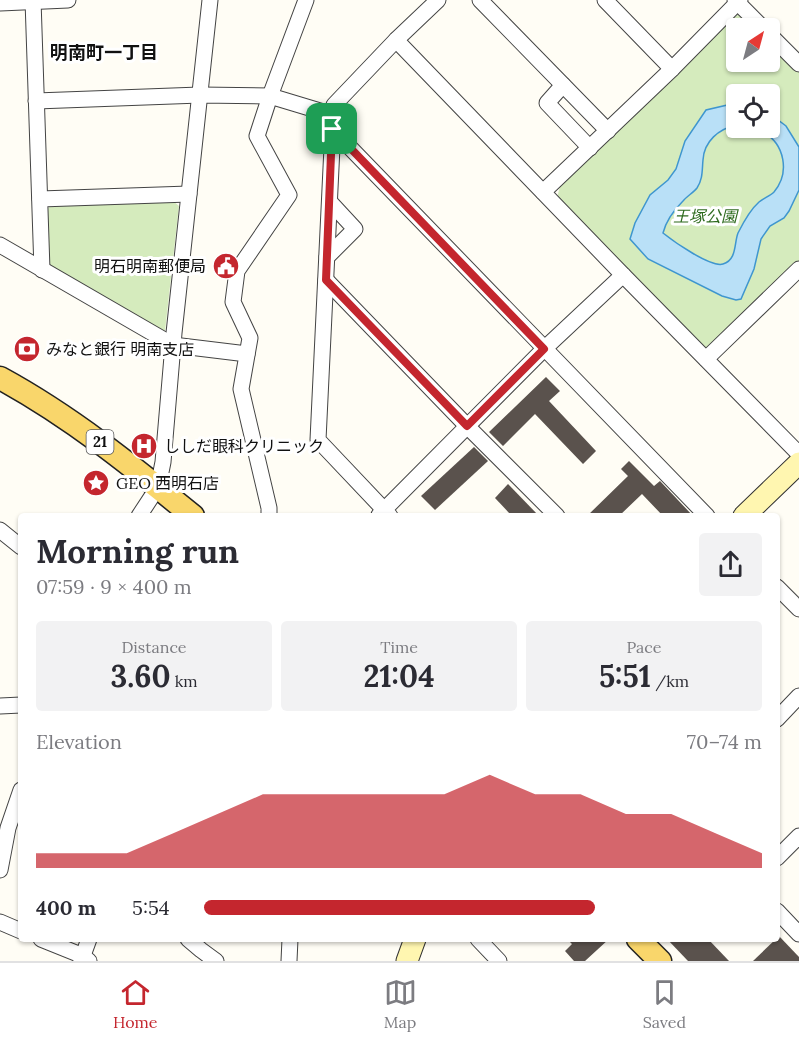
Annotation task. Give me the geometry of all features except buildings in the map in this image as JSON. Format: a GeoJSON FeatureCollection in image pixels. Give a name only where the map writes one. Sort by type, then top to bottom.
{"type":"FeatureCollection","features":[{"type":"Feature","properties":{"kind":"main road","name":"21"},"geometry":{"type":"LineString","coordinates":[[0,378],[63,416],[117,455],[189,513]]}},
{"type":"Feature","properties":{"kind":"main road"},"geometry":{"type":"LineString","coordinates":[[641,942],[660,961]]}},
{"type":"Feature","properties":{"kind":"street"},"geometry":{"type":"LineString","coordinates":[[0,3],[68,0]]}},
{"type":"Feature","properties":{"kind":"street"},"geometry":{"type":"LineString","coordinates":[[141,513],[158,487],[163,462],[173,345],[210,0]]}},
{"type":"Feature","properties":{"kind":"street"},"geometry":{"type":"LineString","coordinates":[[269,513],[241,389],[250,338],[233,302],[237,272],[288,195],[257,136],[306,0]]}},
{"type":"Feature","properties":{"kind":"street"},"geometry":{"type":"LineString","coordinates":[[383,513],[318,440],[332,122],[334,105],[438,0]]}},
{"type":"Feature","properties":{"kind":"street"},"geometry":{"type":"LineString","coordinates":[[480,0],[608,131]]}},
{"type":"Feature","properties":{"kind":"street"},"geometry":{"type":"LineString","coordinates":[[605,0],[672,69]]}},
{"type":"Feature","properties":{"kind":"street"},"geometry":{"type":"LineString","coordinates":[[33,1],[42,270]]}},
{"type":"Feature","properties":{"kind":"street"},"geometry":{"type":"LineString","coordinates":[[543,192],[672,69],[737,1],[753,18]]}},
{"type":"Feature","properties":{"kind":"street"},"geometry":{"type":"LineString","coordinates":[[396,40],[799,454]]}},
{"type":"Feature","properties":{"kind":"street"},"geometry":{"type":"LineString","coordinates":[[780,45],[799,64]]}},
{"type":"Feature","properties":{"kind":"street"},"geometry":{"type":"LineString","coordinates":[[563,86],[548,103],[590,148]]}},
{"type":"Feature","properties":{"kind":"street"},"geometry":{"type":"LineString","coordinates":[[36,101],[200,95],[270,96],[332,122],[544,349],[704,513]]}},
{"type":"Feature","properties":{"kind":"street"},"geometry":{"type":"LineString","coordinates":[[40,199],[189,194]]}},
{"type":"Feature","properties":{"kind":"street"},"geometry":{"type":"LineString","coordinates":[[327,257],[355,229],[330,202]]}},
{"type":"Feature","properties":{"kind":"street"},"geometry":{"type":"LineString","coordinates":[[0,245],[173,345],[247,354]]}},
{"type":"Feature","properties":{"kind":"street"},"geometry":{"type":"LineString","coordinates":[[706,359],[799,269]]}},
{"type":"Feature","properties":{"kind":"street"},"geometry":{"type":"LineString","coordinates":[[385,513],[544,349],[623,275]]}},
{"type":"Feature","properties":{"kind":"street"},"geometry":{"type":"LineString","coordinates":[[326,280],[554,513]]}},
{"type":"Feature","properties":{"kind":"street"},"geometry":{"type":"LineString","coordinates":[[747,513],[799,463]]}},
{"type":"Feature","properties":{"kind":"street"},"geometry":{"type":"LineString","coordinates":[[0,530],[18,545]]}},
{"type":"Feature","properties":{"kind":"street"},"geometry":{"type":"LineString","coordinates":[[780,590],[799,609]]}},
{"type":"Feature","properties":{"kind":"street"},"geometry":{"type":"LineString","coordinates":[[780,716],[799,696]]}},
{"type":"Feature","properties":{"kind":"street"},"geometry":{"type":"LineString","coordinates":[[0,706],[18,705]]}},
{"type":"Feature","properties":{"kind":"street"},"geometry":{"type":"LineString","coordinates":[[0,870],[18,800]]}},
{"type":"Feature","properties":{"kind":"street"},"geometry":{"type":"LineString","coordinates":[[780,855],[799,836]]}},
{"type":"Feature","properties":{"kind":"street"},"geometry":{"type":"LineString","coordinates":[[780,914],[799,934]]}},
{"type":"Feature","properties":{"kind":"street"},"geometry":{"type":"LineString","coordinates":[[0,922],[18,930]]}},
{"type":"Feature","properties":{"kind":"street"},"geometry":{"type":"LineString","coordinates":[[47,942],[84,959],[88,942]]}},
{"type":"Feature","properties":{"kind":"street"},"geometry":{"type":"LineString","coordinates":[[289,961],[290,942]]}},
{"type":"Feature","properties":{"kind":"street"},"geometry":{"type":"LineString","coordinates":[[407,961],[414,942]]}},
{"type":"Feature","properties":{"kind":"street"},"geometry":{"type":"LineString","coordinates":[[481,942],[499,961]]}},
{"type":"Feature","properties":{"kind":"street"},"geometry":{"type":"LineString","coordinates":[[201,950],[216,961]]}},
{"type":"Feature","properties":{"kind":"green space","name":"王塚公園"},"geometry":{"type":"Polygon","coordinates":[[[738,14],[748,18],[734,18],[738,14]]]}},
{"type":"Feature","properties":{"kind":"green space","name":"王塚公園"},"geometry":{"type":"Polygon","coordinates":[[[726,26],[726,72],[780,72],[780,51],[799,71],[799,263],[713,347],[701,347],[557,198],[560,186],[726,26]]]}},
{"type":"Feature","properties":{"kind":"green space"},"geometry":{"type":"Polygon","coordinates":[[[173,201],[179,206],[165,331],[51,269],[47,260],[46,211],[51,205],[173,201]]]}},
{"type":"Feature","properties":{"kind":"water"},"geometry":{"type":"Polygon","coordinates":[[[726,105],[726,128],[709,142],[704,153],[699,185],[674,212],[663,233],[710,262],[723,264],[731,259],[738,233],[747,216],[759,202],[774,192],[779,184],[783,159],[771,138],[780,138],[780,122],[786,126],[799,147],[799,190],[784,218],[770,226],[761,239],[754,269],[741,299],[736,300],[722,296],[648,259],[630,239],[635,223],[650,195],[668,180],[676,169],[685,141],[706,110],[726,105]]]}},
{"type":"Feature","properties":{"kind":"place","name":"明石明南郵便局"},"geometry":{"type":"Point","coordinates":[226,266]}},
{"type":"Feature","properties":{"kind":"place","name":"みなと銀行 明南支店"},"geometry":{"type":"Point","coordinates":[27,349]}},
{"type":"Feature","properties":{"kind":"place","name":"ししだ眼科クリニック"},"geometry":{"type":"Point","coordinates":[144,446]}},
{"type":"Feature","properties":{"kind":"place","name":"GEO 西明石店"},"geometry":{"type":"Point","coordinates":[96,483]}},
{"type":"Feature","properties":{"kind":"district","name":"明南町一丁目"},"geometry":{"type":"Point","coordinates":[104,53]}},
{"type":"Feature","properties":{"kind":"route"},"geometry":{"type":"LineString","coordinates":[[332,129],[544,349],[467,426],[326,280],[332,129]]}}]}
